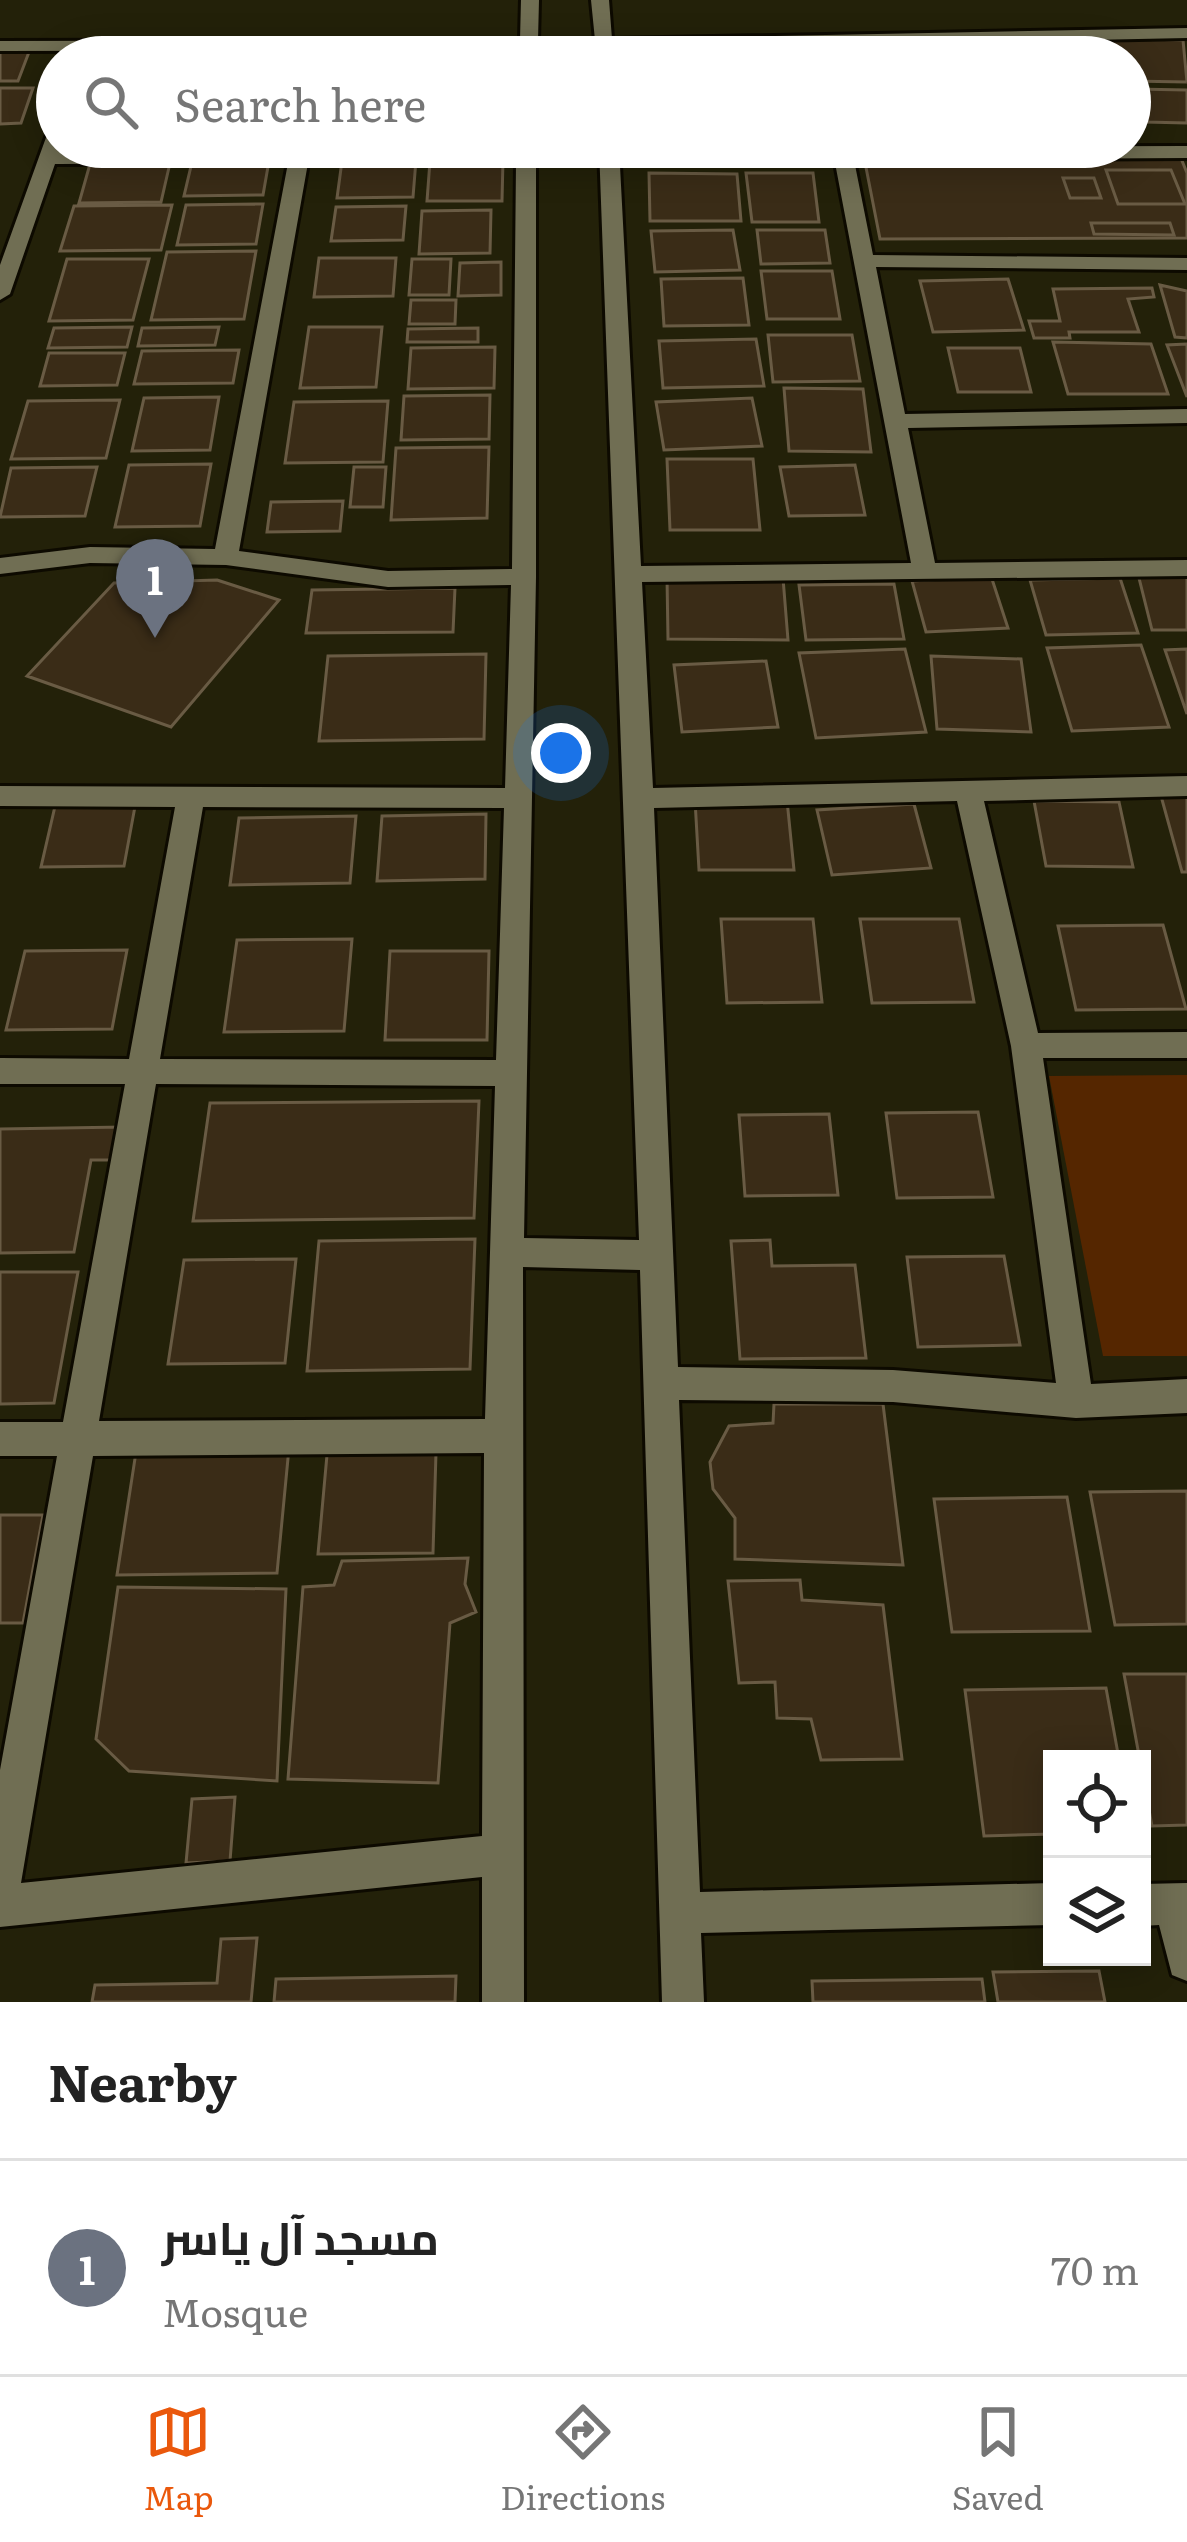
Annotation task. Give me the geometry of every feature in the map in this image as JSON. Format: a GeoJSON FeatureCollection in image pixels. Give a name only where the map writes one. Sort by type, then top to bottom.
{"type":"FeatureCollection","features":[{"type":"Feature","properties":{"kind":"street"},"geometry":{"type":"LineString","coordinates":[[530,0],[530,36]]}},
{"type":"Feature","properties":{"kind":"street"},"geometry":{"type":"LineString","coordinates":[[600,0],[603,36]]}},
{"type":"Feature","properties":{"kind":"street"},"geometry":{"type":"LineString","coordinates":[[1123,36],[1187,33]]}},
{"type":"Feature","properties":{"kind":"street"},"geometry":{"type":"LineString","coordinates":[[0,46],[36,48]]}},
{"type":"Feature","properties":{"kind":"street"},"geometry":{"type":"LineString","coordinates":[[1151,152],[1187,152]]}},
{"type":"Feature","properties":{"kind":"street"},"geometry":{"type":"LineString","coordinates":[[0,294],[44,168]]}},
{"type":"Feature","properties":{"kind":"street"},"geometry":{"type":"LineString","coordinates":[[226,557],[297,168]]}},
{"type":"Feature","properties":{"kind":"street"},"geometry":{"type":"LineString","coordinates":[[502,2002],[502,1436],[524,577],[526,168]]}},
{"type":"Feature","properties":{"kind":"street"},"geometry":{"type":"LineString","coordinates":[[610,168],[640,798],[652,1255],[682,2002]]}},
{"type":"Feature","properties":{"kind":"street"},"geometry":{"type":"LineString","coordinates":[[846,168],[924,568]]}},
{"type":"Feature","properties":{"kind":"street"},"geometry":{"type":"LineString","coordinates":[[864,260],[1187,264]]}},
{"type":"Feature","properties":{"kind":"street"},"geometry":{"type":"LineString","coordinates":[[894,421],[1187,416]]}},
{"type":"Feature","properties":{"kind":"street"},"geometry":{"type":"LineString","coordinates":[[0,566],[90,555],[226,557],[388,579],[524,577]]}},
{"type":"Feature","properties":{"kind":"street"},"geometry":{"type":"LineString","coordinates":[[630,574],[1187,568]]}},
{"type":"Feature","properties":{"kind":"street"},"geometry":{"type":"LineString","coordinates":[[640,798],[1187,786]]}},
{"type":"Feature","properties":{"kind":"street"},"geometry":{"type":"LineString","coordinates":[[968,789],[1026,1046],[1076,1401]]}},
{"type":"Feature","properties":{"kind":"street"},"geometry":{"type":"LineString","coordinates":[[0,796],[517,798]]}},
{"type":"Feature","properties":{"kind":"street"},"geometry":{"type":"LineString","coordinates":[[0,1883],[191,796]]}},
{"type":"Feature","properties":{"kind":"street"},"geometry":{"type":"LineString","coordinates":[[1026,1046],[1187,1045]]}},
{"type":"Feature","properties":{"kind":"street"},"geometry":{"type":"LineString","coordinates":[[0,1071],[508,1073]]}},
{"type":"Feature","properties":{"kind":"street"},"geometry":{"type":"LineString","coordinates":[[505,1252],[652,1255]]}},
{"type":"Feature","properties":{"kind":"street"},"geometry":{"type":"LineString","coordinates":[[660,1383],[893,1386],[1076,1401],[1187,1396]]}},
{"type":"Feature","properties":{"kind":"street"},"geometry":{"type":"LineString","coordinates":[[0,1439],[502,1436]]}},
{"type":"Feature","properties":{"kind":"street"},"geometry":{"type":"LineString","coordinates":[[0,1906],[502,1854]]}},
{"type":"Feature","properties":{"kind":"street"},"geometry":{"type":"LineString","coordinates":[[679,1912],[1043,1904]]}},
{"type":"Feature","properties":{"kind":"street"},"geometry":{"type":"LineString","coordinates":[[1168,1905],[1187,1960]]}},
{"type":"Feature","properties":{"kind":"shaded area"},"geometry":{"type":"Polygon","coordinates":[[[1187,1075],[1187,1356],[1103,1356],[1049,1076],[1187,1075]]]}},
{"type":"Feature","properties":{"kind":"building"},"geometry":{"type":"Polygon","coordinates":[[[1151,39],[1183,40],[1187,82],[1151,81],[1151,39]]]}},
{"type":"Feature","properties":{"kind":"building"},"geometry":{"type":"Polygon","coordinates":[[[0,52],[29,52],[18,81],[0,81],[0,52]]]}},
{"type":"Feature","properties":{"kind":"building"},"geometry":{"type":"Polygon","coordinates":[[[0,88],[33,88],[21,123],[0,124],[0,88]]]}},
{"type":"Feature","properties":{"kind":"building"},"geometry":{"type":"Polygon","coordinates":[[[1151,89],[1187,90],[1187,123],[1151,122],[1151,89]]]}},
{"type":"Feature","properties":{"kind":"building"},"geometry":{"type":"Polygon","coordinates":[[[1151,151],[1178,151],[1187,173],[1187,238],[880,239],[866,168],[1151,168],[1151,151]]]}},
{"type":"Feature","properties":{"kind":"building"},"geometry":{"type":"Polygon","coordinates":[[[89,168],[169,168],[161,202],[79,203],[89,168]]]}},
{"type":"Feature","properties":{"kind":"building"},"geometry":{"type":"Polygon","coordinates":[[[191,168],[268,168],[263,195],[184,196],[191,168]]]}},
{"type":"Feature","properties":{"kind":"building"},"geometry":{"type":"Polygon","coordinates":[[[341,168],[415,168],[413,197],[337,198],[341,168]]]}},
{"type":"Feature","properties":{"kind":"building"},"geometry":{"type":"Polygon","coordinates":[[[429,168],[503,168],[502,201],[427,201],[429,168]]]}},
{"type":"Feature","properties":{"kind":"building"},"geometry":{"type":"Polygon","coordinates":[[[1106,170],[1171,170],[1185,204],[1118,204],[1106,170]]]}},
{"type":"Feature","properties":{"kind":"building"},"geometry":{"type":"Polygon","coordinates":[[[649,173],[737,174],[741,221],[650,221],[649,173]]]}},
{"type":"Feature","properties":{"kind":"building"},"geometry":{"type":"Polygon","coordinates":[[[746,173],[813,173],[819,222],[752,222],[746,173]]]}},
{"type":"Feature","properties":{"kind":"building"},"geometry":{"type":"Polygon","coordinates":[[[1063,178],[1094,178],[1101,198],[1070,198],[1063,178]]]}},
{"type":"Feature","properties":{"kind":"building"},"geometry":{"type":"Polygon","coordinates":[[[263,204],[256,244],[177,245],[186,205],[263,204]]]}},
{"type":"Feature","properties":{"kind":"building"},"geometry":{"type":"Polygon","coordinates":[[[172,205],[161,250],[60,251],[74,206],[172,205]]]}},
{"type":"Feature","properties":{"kind":"building"},"geometry":{"type":"Polygon","coordinates":[[[406,206],[403,240],[331,241],[336,207],[406,206]]]}},
{"type":"Feature","properties":{"kind":"building"},"geometry":{"type":"Polygon","coordinates":[[[491,210],[490,253],[419,254],[422,211],[491,210]]]}},
{"type":"Feature","properties":{"kind":"building"},"geometry":{"type":"Polygon","coordinates":[[[1091,223],[1170,223],[1174,235],[1094,234],[1091,223]]]}},
{"type":"Feature","properties":{"kind":"building"},"geometry":{"type":"Polygon","coordinates":[[[733,230],[740,270],[655,272],[651,231],[733,230]]]}},
{"type":"Feature","properties":{"kind":"building"},"geometry":{"type":"Polygon","coordinates":[[[757,230],[825,230],[830,263],[761,264],[757,230]]]}},
{"type":"Feature","properties":{"kind":"building"},"geometry":{"type":"Polygon","coordinates":[[[256,251],[244,319],[151,320],[167,252],[256,251]]]}},
{"type":"Feature","properties":{"kind":"building"},"geometry":{"type":"Polygon","coordinates":[[[319,258],[396,258],[393,296],[314,297],[319,258]]]}},
{"type":"Feature","properties":{"kind":"building"},"geometry":{"type":"Polygon","coordinates":[[[67,259],[149,259],[133,320],[49,321],[67,259]]]}},
{"type":"Feature","properties":{"kind":"building"},"geometry":{"type":"Polygon","coordinates":[[[412,259],[451,259],[449,295],[409,295],[412,259]]]}},
{"type":"Feature","properties":{"kind":"building"},"geometry":{"type":"Polygon","coordinates":[[[501,262],[501,295],[458,296],[460,263],[501,262]]]}},
{"type":"Feature","properties":{"kind":"building"},"geometry":{"type":"Polygon","coordinates":[[[761,271],[832,271],[840,319],[767,319],[761,271]]]}},
{"type":"Feature","properties":{"kind":"building"},"geometry":{"type":"Polygon","coordinates":[[[743,278],[749,325],[664,326],[661,279],[743,278]]]}},
{"type":"Feature","properties":{"kind":"building"},"geometry":{"type":"Polygon","coordinates":[[[1008,279],[1024,330],[933,332],[920,281],[1008,279]]]}},
{"type":"Feature","properties":{"kind":"building"},"geometry":{"type":"Polygon","coordinates":[[[1160,285],[1187,291],[1187,338],[1175,337],[1160,285]]]}},
{"type":"Feature","properties":{"kind":"building"},"geometry":{"type":"Polygon","coordinates":[[[1152,288],[1154,297],[1128,299],[1139,332],[1069,332],[1070,338],[1034,338],[1029,321],[1060,321],[1053,289],[1152,288]]]}},
{"type":"Feature","properties":{"kind":"building"},"geometry":{"type":"Polygon","coordinates":[[[411,300],[456,300],[455,324],[409,324],[411,300]]]}},
{"type":"Feature","properties":{"kind":"building"},"geometry":{"type":"Polygon","coordinates":[[[132,327],[127,347],[48,348],[54,328],[132,327]]]}},
{"type":"Feature","properties":{"kind":"building"},"geometry":{"type":"Polygon","coordinates":[[[219,327],[215,345],[138,346],[142,328],[219,327]]]}},
{"type":"Feature","properties":{"kind":"building"},"geometry":{"type":"Polygon","coordinates":[[[309,327],[382,327],[376,387],[300,388],[309,327]]]}},
{"type":"Feature","properties":{"kind":"building"},"geometry":{"type":"Polygon","coordinates":[[[478,328],[478,342],[407,342],[408,329],[478,328]]]}},
{"type":"Feature","properties":{"kind":"building"},"geometry":{"type":"Polygon","coordinates":[[[768,335],[852,335],[860,381],[773,382],[768,335]]]}},
{"type":"Feature","properties":{"kind":"building"},"geometry":{"type":"Polygon","coordinates":[[[756,339],[764,386],[663,388],[659,341],[756,339]]]}},
{"type":"Feature","properties":{"kind":"building"},"geometry":{"type":"Polygon","coordinates":[[[1053,342],[1151,344],[1168,394],[1068,394],[1053,342]]]}},
{"type":"Feature","properties":{"kind":"building"},"geometry":{"type":"Polygon","coordinates":[[[1187,344],[1187,397],[1167,345],[1187,344]]]}},
{"type":"Feature","properties":{"kind":"building"},"geometry":{"type":"Polygon","coordinates":[[[495,347],[494,388],[408,389],[411,348],[495,347]]]}},
{"type":"Feature","properties":{"kind":"building"},"geometry":{"type":"Polygon","coordinates":[[[948,348],[1020,348],[1031,392],[958,392],[948,348]]]}},
{"type":"Feature","properties":{"kind":"building"},"geometry":{"type":"Polygon","coordinates":[[[239,350],[233,383],[134,384],[142,351],[239,350]]]}},
{"type":"Feature","properties":{"kind":"building"},"geometry":{"type":"Polygon","coordinates":[[[49,353],[125,353],[117,385],[40,386],[49,353]]]}},
{"type":"Feature","properties":{"kind":"building"},"geometry":{"type":"Polygon","coordinates":[[[784,388],[863,389],[871,452],[789,451],[784,388]]]}},
{"type":"Feature","properties":{"kind":"building"},"geometry":{"type":"Polygon","coordinates":[[[490,395],[489,439],[401,440],[404,396],[490,395]]]}},
{"type":"Feature","properties":{"kind":"building"},"geometry":{"type":"Polygon","coordinates":[[[219,397],[210,450],[132,451],[144,398],[219,397]]]}},
{"type":"Feature","properties":{"kind":"building"},"geometry":{"type":"Polygon","coordinates":[[[752,398],[762,446],[664,450],[656,402],[752,398]]]}},
{"type":"Feature","properties":{"kind":"building"},"geometry":{"type":"Polygon","coordinates":[[[120,400],[106,458],[11,459],[28,401],[120,400]]]}},
{"type":"Feature","properties":{"kind":"building"},"geometry":{"type":"Polygon","coordinates":[[[388,401],[383,462],[285,463],[294,402],[388,401]]]}},
{"type":"Feature","properties":{"kind":"building"},"geometry":{"type":"Polygon","coordinates":[[[489,447],[487,518],[391,520],[396,448],[489,447]]]}},
{"type":"Feature","properties":{"kind":"building"},"geometry":{"type":"Polygon","coordinates":[[[667,459],[753,459],[760,530],[670,530],[667,459]]]}},
{"type":"Feature","properties":{"kind":"building"},"geometry":{"type":"Polygon","coordinates":[[[211,464],[200,526],[115,527],[129,465],[211,464]]]}},
{"type":"Feature","properties":{"kind":"building"},"geometry":{"type":"Polygon","coordinates":[[[855,465],[865,515],[789,516],[780,467],[855,465]]]}},
{"type":"Feature","properties":{"kind":"building"},"geometry":{"type":"Polygon","coordinates":[[[97,467],[85,516],[0,517],[11,468],[97,467]]]}},
{"type":"Feature","properties":{"kind":"building"},"geometry":{"type":"Polygon","coordinates":[[[354,467],[386,467],[383,507],[350,507],[354,467]]]}},
{"type":"Feature","properties":{"kind":"building"},"geometry":{"type":"Polygon","coordinates":[[[343,501],[340,531],[267,532],[271,502],[343,501]]]}},
{"type":"Feature","properties":{"kind":"building"},"geometry":{"type":"Polygon","coordinates":[[[1138,574],[1187,575],[1187,630],[1152,630],[1138,574]]]}},
{"type":"Feature","properties":{"kind":"building"},"geometry":{"type":"Polygon","coordinates":[[[991,576],[1008,628],[926,632],[912,581],[991,576]]]}},
{"type":"Feature","properties":{"kind":"building"},"geometry":{"type":"Polygon","coordinates":[[[667,577],[783,578],[788,640],[668,639],[667,577]]]}},
{"type":"Feature","properties":{"kind":"building"},"geometry":{"type":"Polygon","coordinates":[[[1120,578],[1138,633],[1046,635],[1030,580],[1120,578]]]}},
{"type":"Feature","properties":{"kind":"building"},"geometry":{"type":"Polygon","coordinates":[[[217,580],[279,600],[171,727],[27,676],[114,583],[217,580]]]}},
{"type":"Feature","properties":{"kind":"building"},"geometry":{"type":"Polygon","coordinates":[[[894,584],[904,639],[806,640],[799,585],[894,584]]]}},
{"type":"Feature","properties":{"kind":"building"},"geometry":{"type":"Polygon","coordinates":[[[455,588],[453,632],[306,633],[312,590],[455,588]]]}},
{"type":"Feature","properties":{"kind":"building"},"geometry":{"type":"Polygon","coordinates":[[[1141,645],[1169,727],[1072,731],[1047,648],[1141,645]]]}},
{"type":"Feature","properties":{"kind":"building"},"geometry":{"type":"Polygon","coordinates":[[[905,649],[926,732],[816,738],[799,653],[905,649]]]}},
{"type":"Feature","properties":{"kind":"building"},"geometry":{"type":"Polygon","coordinates":[[[1187,649],[1187,714],[1165,650],[1187,649]]]}},
{"type":"Feature","properties":{"kind":"building"},"geometry":{"type":"Polygon","coordinates":[[[486,654],[484,739],[319,741],[328,656],[486,654]]]}},
{"type":"Feature","properties":{"kind":"building"},"geometry":{"type":"Polygon","coordinates":[[[931,656],[1021,659],[1031,732],[937,729],[931,656]]]}},
{"type":"Feature","properties":{"kind":"building"},"geometry":{"type":"Polygon","coordinates":[[[766,661],[778,727],[682,732],[674,665],[766,661]]]}},
{"type":"Feature","properties":{"kind":"building"},"geometry":{"type":"Polygon","coordinates":[[[1161,796],[1187,796],[1187,872],[1182,872],[1161,796]]]}},
{"type":"Feature","properties":{"kind":"building"},"geometry":{"type":"Polygon","coordinates":[[[695,800],[787,800],[794,870],[699,870],[695,800]]]}},
{"type":"Feature","properties":{"kind":"building"},"geometry":{"type":"Polygon","coordinates":[[[136,801],[124,866],[41,867],[56,802],[136,801]]]}},
{"type":"Feature","properties":{"kind":"building"},"geometry":{"type":"Polygon","coordinates":[[[1034,801],[1119,802],[1133,867],[1046,866],[1034,801]]]}},
{"type":"Feature","properties":{"kind":"building"},"geometry":{"type":"Polygon","coordinates":[[[914,804],[931,868],[832,875],[817,810],[914,804]]]}},
{"type":"Feature","properties":{"kind":"building"},"geometry":{"type":"Polygon","coordinates":[[[486,814],[485,879],[377,881],[382,816],[486,814]]]}},
{"type":"Feature","properties":{"kind":"building"},"geometry":{"type":"Polygon","coordinates":[[[356,816],[350,883],[230,885],[239,818],[356,816]]]}},
{"type":"Feature","properties":{"kind":"building"},"geometry":{"type":"Polygon","coordinates":[[[721,919],[813,919],[822,1002],[727,1003],[721,919]]]}},
{"type":"Feature","properties":{"kind":"building"},"geometry":{"type":"Polygon","coordinates":[[[860,919],[959,919],[974,1002],[872,1003],[860,919]]]}},
{"type":"Feature","properties":{"kind":"building"},"geometry":{"type":"Polygon","coordinates":[[[1163,925],[1186,1009],[1076,1010],[1058,926],[1163,925]]]}},
{"type":"Feature","properties":{"kind":"building"},"geometry":{"type":"Polygon","coordinates":[[[352,939],[344,1031],[224,1032],[237,940],[352,939]]]}},
{"type":"Feature","properties":{"kind":"building"},"geometry":{"type":"Polygon","coordinates":[[[127,950],[112,1029],[6,1030],[25,951],[127,950]]]}},
{"type":"Feature","properties":{"kind":"building"},"geometry":{"type":"Polygon","coordinates":[[[390,951],[489,951],[487,1040],[385,1040],[390,951]]]}},
{"type":"Feature","properties":{"kind":"building"},"geometry":{"type":"Polygon","coordinates":[[[479,1101],[474,1218],[193,1221],[210,1103],[479,1101]]]}},
{"type":"Feature","properties":{"kind":"building"},"geometry":{"type":"Polygon","coordinates":[[[978,1112],[993,1197],[897,1198],[886,1113],[978,1112]]]}},
{"type":"Feature","properties":{"kind":"building"},"geometry":{"type":"Polygon","coordinates":[[[829,1114],[838,1195],[745,1196],[739,1115],[829,1114]]]}},
{"type":"Feature","properties":{"kind":"building"},"geometry":{"type":"Polygon","coordinates":[[[123,1127],[116,1160],[91,1160],[74,1252],[0,1253],[0,1129],[123,1127]]]}},
{"type":"Feature","properties":{"kind":"building"},"geometry":{"type":"Polygon","coordinates":[[[475,1239],[470,1369],[307,1371],[319,1241],[475,1239]]]}},
{"type":"Feature","properties":{"kind":"building"},"geometry":{"type":"Polygon","coordinates":[[[770,1240],[772,1266],[855,1265],[866,1358],[740,1359],[731,1241],[770,1240]]]}},
{"type":"Feature","properties":{"kind":"building"},"geometry":{"type":"Polygon","coordinates":[[[1004,1256],[1020,1345],[918,1347],[907,1257],[1004,1256]]]}},
{"type":"Feature","properties":{"kind":"building"},"geometry":{"type":"Polygon","coordinates":[[[296,1259],[285,1363],[168,1364],[184,1260],[296,1259]]]}},
{"type":"Feature","properties":{"kind":"building"},"geometry":{"type":"Polygon","coordinates":[[[0,1272],[78,1272],[54,1403],[0,1404],[0,1272]]]}},
{"type":"Feature","properties":{"kind":"building"},"geometry":{"type":"Polygon","coordinates":[[[774,1404],[883,1404],[903,1565],[735,1559],[735,1518],[713,1489],[710,1462],[729,1426],[773,1423],[774,1404]]]}},
{"type":"Feature","properties":{"kind":"building"},"geometry":{"type":"Polygon","coordinates":[[[305,1419],[437,1419],[433,1553],[318,1554],[328,1444],[303,1444],[305,1419]]]}},
{"type":"Feature","properties":{"kind":"building"},"geometry":{"type":"Polygon","coordinates":[[[291,1427],[277,1573],[117,1575],[136,1452],[291,1427]]]}},
{"type":"Feature","properties":{"kind":"building"},"geometry":{"type":"Polygon","coordinates":[[[1187,1491],[1187,1624],[1115,1625],[1090,1492],[1187,1491]]]}},
{"type":"Feature","properties":{"kind":"building"},"geometry":{"type":"Polygon","coordinates":[[[1067,1497],[1090,1631],[952,1632],[934,1499],[1067,1497]]]}},
{"type":"Feature","properties":{"kind":"building"},"geometry":{"type":"Polygon","coordinates":[[[0,1515],[43,1515],[23,1623],[0,1623],[0,1515]]]}},
{"type":"Feature","properties":{"kind":"building"},"geometry":{"type":"Polygon","coordinates":[[[468,1558],[465,1584],[476,1612],[450,1623],[438,1783],[288,1779],[303,1587],[334,1585],[342,1561],[468,1558]]]}},
{"type":"Feature","properties":{"kind":"building"},"geometry":{"type":"Polygon","coordinates":[[[800,1580],[802,1600],[883,1605],[902,1759],[821,1760],[811,1719],[777,1718],[775,1682],[739,1683],[728,1581],[800,1580]]]}},
{"type":"Feature","properties":{"kind":"building"},"geometry":{"type":"Polygon","coordinates":[[[118,1587],[286,1589],[277,1781],[129,1771],[96,1739],[118,1587]]]}},
{"type":"Feature","properties":{"kind":"building"},"geometry":{"type":"Polygon","coordinates":[[[1124,1674],[1187,1674],[1187,1825],[1152,1826],[1151,1750],[1138,1750],[1124,1674]]]}},
{"type":"Feature","properties":{"kind":"building"},"geometry":{"type":"Polygon","coordinates":[[[1106,1688],[1117,1750],[1043,1750],[1043,1834],[984,1836],[965,1690],[1106,1688]]]}},
{"type":"Feature","properties":{"kind":"building"},"geometry":{"type":"Polygon","coordinates":[[[235,1797],[230,1861],[186,1863],[192,1799],[235,1797]]]}},
{"type":"Feature","properties":{"kind":"building"},"geometry":{"type":"Polygon","coordinates":[[[257,1938],[251,2002],[92,2002],[95,1985],[217,1983],[221,1939],[257,1938]]]}},
{"type":"Feature","properties":{"kind":"building"},"geometry":{"type":"Polygon","coordinates":[[[1099,1971],[1105,2002],[998,2002],[993,1972],[1099,1971]]]}},
{"type":"Feature","properties":{"kind":"building"},"geometry":{"type":"Polygon","coordinates":[[[456,1976],[455,2002],[274,2002],[276,1979],[456,1976]]]}},
{"type":"Feature","properties":{"kind":"building"},"geometry":{"type":"Polygon","coordinates":[[[982,1979],[985,2002],[813,2002],[812,1981],[982,1979]]]}},
{"type":"Feature","properties":{"kind":"place","name":"مسجد آل ياسر"},"geometry":{"type":"Point","coordinates":[155,638]}}]}
